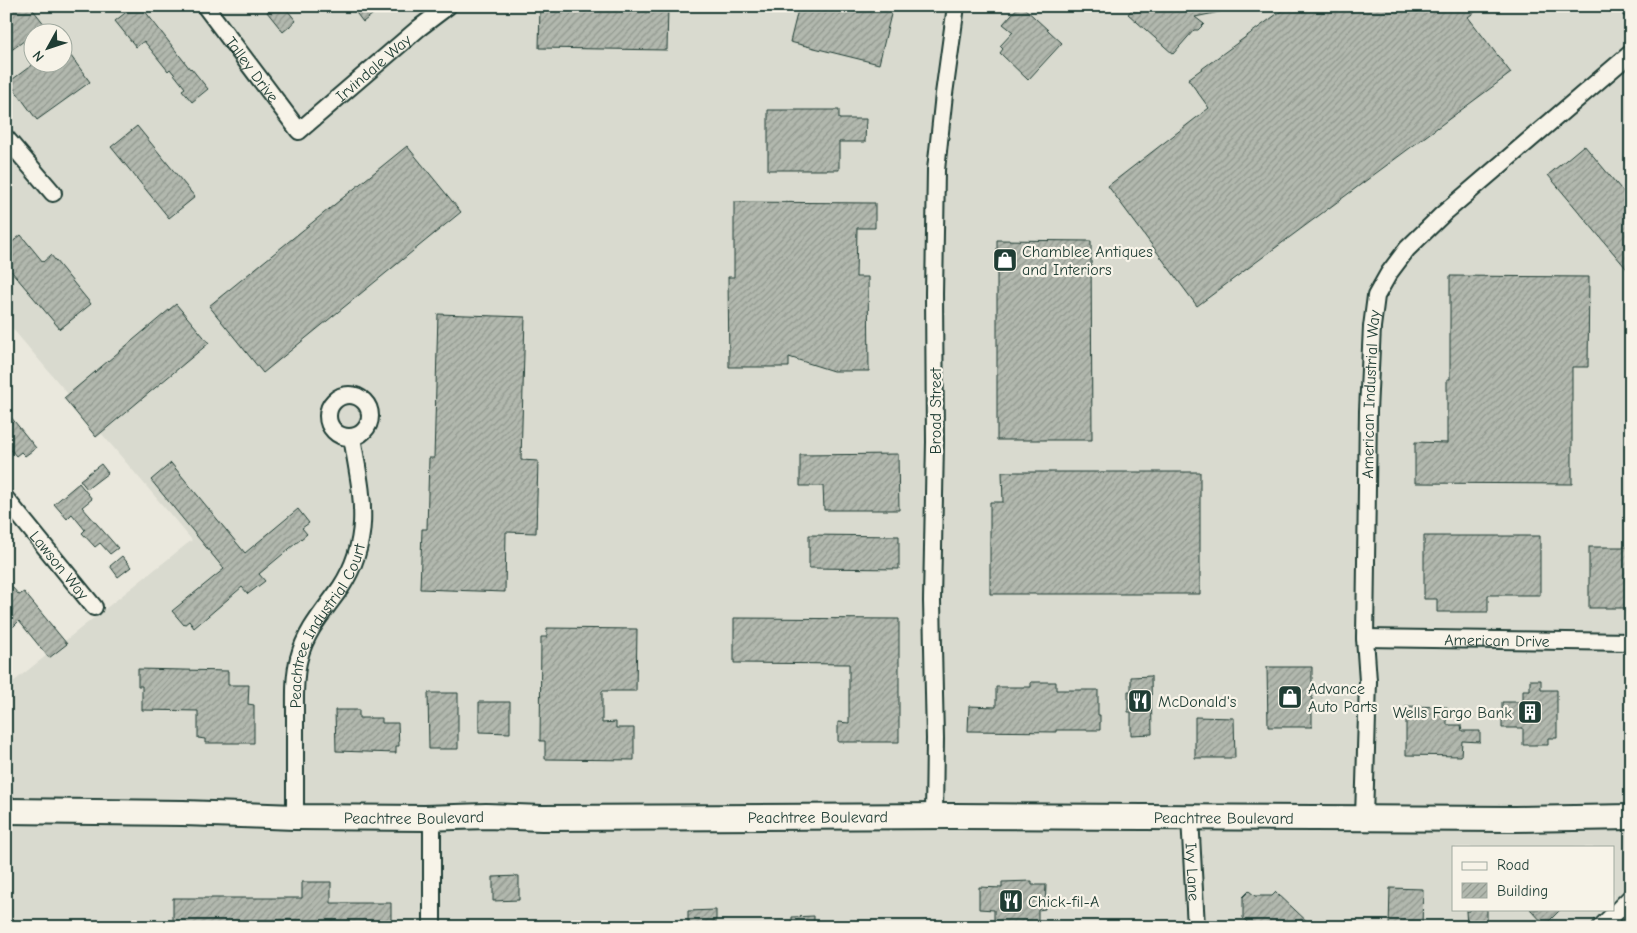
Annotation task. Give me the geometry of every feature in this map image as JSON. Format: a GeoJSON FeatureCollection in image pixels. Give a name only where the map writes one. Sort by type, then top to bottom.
{"type":"FeatureCollection","features":[{"type":"Feature","properties":{"kind":"highway","name":"Peachtree Boulevard"},"geometry":{"type":"LineString","coordinates":[[6,811],[432,818],[486,816],[542,818],[1190,817],[1514,819],[1631,817]]}},
{"type":"Feature","properties":{"kind":"highway"},"geometry":{"type":"LineString","coordinates":[[1600,817],[1620,821],[1631,828]]}},
{"type":"Feature","properties":{"kind":"street","name":"Talley Drive"},"geometry":{"type":"LineString","coordinates":[[205,6],[299,131]]}},
{"type":"Feature","properties":{"kind":"street","name":"Irvindale Way"},"geometry":{"type":"LineString","coordinates":[[299,131],[419,28],[448,6]]}},
{"type":"Feature","properties":{"kind":"street","name":"Broad Street"},"geometry":{"type":"LineString","coordinates":[[934,817],[932,601],[935,442],[934,294],[936,170],[956,6]]}},
{"type":"Feature","properties":{"kind":"street"},"geometry":{"type":"LineString","coordinates":[[1630,6],[1631,10]]}},
{"type":"Feature","properties":{"kind":"street","name":"American Industrial Way"},"geometry":{"type":"LineString","coordinates":[[1364,818],[1368,681],[1365,638],[1368,411],[1372,327],[1376,296],[1389,272],[1407,249],[1443,214],[1631,53]]}},
{"type":"Feature","properties":{"kind":"street"},"geometry":{"type":"LineString","coordinates":[[6,138],[53,193]]}},
{"type":"Feature","properties":{"kind":"street","name":"Peachtree Industrial Court"},"geometry":{"type":"LineString","coordinates":[[295,817],[295,696],[298,660],[306,638],[314,624],[347,576],[357,554],[361,536],[363,508],[352,437]]}},
{"type":"Feature","properties":{"kind":"street","name":"Lawson Way"},"geometry":{"type":"LineString","coordinates":[[6,499],[94,607]]}},
{"type":"Feature","properties":{"kind":"street","name":"American Drive"},"geometry":{"type":"LineString","coordinates":[[1365,638],[1631,642]]}},
{"type":"Feature","properties":{"kind":"street","name":"Ivy Lane"},"geometry":{"type":"LineString","coordinates":[[1190,817],[1196,927]]}},
{"type":"Feature","properties":{"kind":"street"},"geometry":{"type":"LineString","coordinates":[[432,818],[432,927]]}},
{"type":"Feature","properties":{"kind":"street"},"geometry":{"type":"LineString","coordinates":[[1601,927],[1631,897]]}},
{"type":"Feature","properties":{"kind":"shaded area"},"geometry":{"type":"Polygon","coordinates":[[[6,6],[1631,6],[1631,927],[6,927],[6,684],[8,686],[192,540],[6,321],[6,6]]]}},
{"type":"Feature","properties":{"kind":"building"},"geometry":{"type":"Polygon","coordinates":[[[6,6],[30,6],[43,22],[22,22],[22,42],[6,54],[6,6]]]}},
{"type":"Feature","properties":{"kind":"building"},"geometry":{"type":"Polygon","coordinates":[[[134,6],[141,6],[208,89],[192,102],[182,90],[185,88],[170,69],[168,71],[144,41],[136,47],[115,21],[134,6]]]}},
{"type":"Feature","properties":{"kind":"building"},"geometry":{"type":"Polygon","coordinates":[[[275,6],[284,6],[296,21],[283,32],[267,12],[275,6]]]}},
{"type":"Feature","properties":{"kind":"building"},"geometry":{"type":"Polygon","coordinates":[[[351,6],[383,6],[363,22],[351,6]]]}},
{"type":"Feature","properties":{"kind":"building"},"geometry":{"type":"Polygon","coordinates":[[[540,6],[668,6],[667,50],[539,48],[540,6]]]}},
{"type":"Feature","properties":{"kind":"building"},"geometry":{"type":"Polygon","coordinates":[[[799,6],[893,6],[879,64],[790,42],[799,6]]]}},
{"type":"Feature","properties":{"kind":"building"},"geometry":{"type":"Polygon","coordinates":[[[1019,6],[1022,6],[1062,43],[1028,80],[1000,53],[1003,49],[1000,46],[1013,32],[1003,24],[1019,6]]]}},
{"type":"Feature","properties":{"kind":"building"},"geometry":{"type":"Polygon","coordinates":[[[1135,6],[1223,6],[1224,11],[1195,17],[1204,24],[1198,30],[1194,30],[1173,54],[1128,14],[1135,6]]]}},
{"type":"Feature","properties":{"kind":"building"},"geometry":{"type":"Polygon","coordinates":[[[1288,6],[1483,6],[1468,17],[1511,73],[1197,306],[1108,186],[1209,108],[1188,79],[1288,6]]]}},
{"type":"Feature","properties":{"kind":"building"},"geometry":{"type":"Polygon","coordinates":[[[72,58],[90,82],[37,120],[9,82],[22,72],[72,72],[72,58]]]}},
{"type":"Feature","properties":{"kind":"building"},"geometry":{"type":"Polygon","coordinates":[[[768,110],[839,110],[839,119],[866,119],[865,142],[839,142],[839,170],[768,170],[768,110]]]}},
{"type":"Feature","properties":{"kind":"building"},"geometry":{"type":"Polygon","coordinates":[[[137,126],[195,197],[169,218],[111,147],[137,126]]]}},
{"type":"Feature","properties":{"kind":"building"},"geometry":{"type":"Polygon","coordinates":[[[1584,145],[1631,201],[1631,274],[1548,175],[1584,145]]]}},
{"type":"Feature","properties":{"kind":"building"},"geometry":{"type":"Polygon","coordinates":[[[407,146],[461,212],[263,373],[209,306],[407,146]]]}},
{"type":"Feature","properties":{"kind":"building"},"geometry":{"type":"Polygon","coordinates":[[[734,202],[875,203],[875,228],[857,228],[856,277],[868,277],[869,371],[833,371],[789,357],[789,367],[729,367],[728,277],[734,277],[734,202]]]}},
{"type":"Feature","properties":{"kind":"building"},"geometry":{"type":"Polygon","coordinates":[[[21,235],[43,262],[51,255],[91,304],[60,329],[6,265],[6,247],[21,235]]]}},
{"type":"Feature","properties":{"kind":"building"},"geometry":{"type":"Polygon","coordinates":[[[997,240],[1091,241],[1092,440],[997,440],[997,240]]]}},
{"type":"Feature","properties":{"kind":"building"},"geometry":{"type":"Polygon","coordinates":[[[1450,276],[1589,277],[1588,367],[1572,367],[1572,484],[1415,483],[1415,442],[1447,443],[1447,379],[1450,379],[1450,276]]]}},
{"type":"Feature","properties":{"kind":"building"},"geometry":{"type":"Polygon","coordinates":[[[176,304],[209,343],[96,437],[64,398],[176,304]]]}},
{"type":"Feature","properties":{"kind":"building"},"geometry":{"type":"Polygon","coordinates":[[[438,314],[525,317],[521,460],[538,461],[536,533],[506,532],[505,592],[420,589],[422,529],[427,529],[429,458],[434,458],[438,314]]]}},
{"type":"Feature","properties":{"kind":"building"},"geometry":{"type":"Polygon","coordinates":[[[6,411],[36,448],[25,456],[21,452],[16,456],[6,444],[6,411]]]}},
{"type":"Feature","properties":{"kind":"building"},"geometry":{"type":"Polygon","coordinates":[[[898,454],[899,510],[824,510],[823,486],[800,486],[800,455],[898,454]]]}},
{"type":"Feature","properties":{"kind":"building"},"geometry":{"type":"Polygon","coordinates":[[[171,463],[245,553],[298,509],[309,523],[302,528],[307,534],[259,574],[265,581],[248,594],[242,587],[194,628],[189,621],[184,625],[172,611],[224,569],[151,480],[171,463]]]}},
{"type":"Feature","properties":{"kind":"building"},"geometry":{"type":"Polygon","coordinates":[[[101,464],[108,473],[87,489],[80,480],[101,464]]]}},
{"type":"Feature","properties":{"kind":"building"},"geometry":{"type":"Polygon","coordinates":[[[1002,472],[1200,472],[1200,594],[990,594],[990,502],[1003,502],[1002,472]]]}},
{"type":"Feature","properties":{"kind":"building"},"geometry":{"type":"Polygon","coordinates":[[[79,483],[92,499],[82,507],[118,548],[110,554],[100,543],[95,547],[82,533],[85,530],[72,514],[67,519],[54,504],[79,483]]]}},
{"type":"Feature","properties":{"kind":"building"},"geometry":{"type":"Polygon","coordinates":[[[809,535],[899,536],[899,569],[809,568],[809,535]]]}},
{"type":"Feature","properties":{"kind":"building"},"geometry":{"type":"Polygon","coordinates":[[[1424,536],[1540,536],[1540,595],[1488,595],[1488,612],[1437,612],[1437,599],[1424,599],[1424,536]]]}},
{"type":"Feature","properties":{"kind":"building"},"geometry":{"type":"Polygon","coordinates":[[[1589,547],[1631,547],[1631,608],[1589,608],[1589,547]]]}},
{"type":"Feature","properties":{"kind":"building"},"geometry":{"type":"Polygon","coordinates":[[[122,556],[131,567],[118,577],[110,566],[122,556]]]}},
{"type":"Feature","properties":{"kind":"building"},"geometry":{"type":"Polygon","coordinates":[[[6,580],[19,595],[24,592],[67,644],[49,658],[19,621],[13,627],[6,619],[6,580]]]}},
{"type":"Feature","properties":{"kind":"building"},"geometry":{"type":"Polygon","coordinates":[[[734,618],[899,619],[899,742],[838,742],[838,722],[849,723],[849,664],[734,663],[734,618]]]}},
{"type":"Feature","properties":{"kind":"building"},"geometry":{"type":"Polygon","coordinates":[[[547,628],[637,629],[636,691],[602,691],[602,723],[616,722],[616,728],[634,728],[634,760],[545,759],[545,741],[540,741],[541,637],[547,637],[547,628]]]}},
{"type":"Feature","properties":{"kind":"building","name":"Advance Auto Parts"},"geometry":{"type":"Polygon","coordinates":[[[1267,667],[1312,667],[1312,727],[1268,727],[1267,667]]]}},
{"type":"Feature","properties":{"kind":"building"},"geometry":{"type":"Polygon","coordinates":[[[138,669],[228,671],[228,685],[249,685],[248,704],[254,705],[254,743],[205,743],[205,739],[198,738],[198,711],[142,710],[142,686],[138,686],[138,669]]]}},
{"type":"Feature","properties":{"kind":"building","name":"McDonald's"},"geometry":{"type":"Polygon","coordinates":[[[1151,676],[1152,734],[1131,735],[1131,712],[1128,712],[1128,691],[1131,691],[1131,677],[1151,676]]]}},
{"type":"Feature","properties":{"kind":"building","name":"Wells Fargo Bank"},"geometry":{"type":"Polygon","coordinates":[[[1530,680],[1541,680],[1541,690],[1557,690],[1557,738],[1548,738],[1548,745],[1523,745],[1523,728],[1502,728],[1502,702],[1523,702],[1523,690],[1530,690],[1530,680]]]}},
{"type":"Feature","properties":{"kind":"building"},"geometry":{"type":"Polygon","coordinates":[[[1031,682],[1056,682],[1056,690],[1098,690],[1100,730],[1056,730],[1056,732],[968,731],[969,706],[996,707],[996,687],[1031,687],[1031,682]]]}},
{"type":"Feature","properties":{"kind":"building"},"geometry":{"type":"Polygon","coordinates":[[[428,693],[458,693],[458,749],[429,749],[428,693]]]}},
{"type":"Feature","properties":{"kind":"building"},"geometry":{"type":"Polygon","coordinates":[[[479,702],[510,702],[510,733],[479,732],[479,702]]]}},
{"type":"Feature","properties":{"kind":"building"},"geometry":{"type":"Polygon","coordinates":[[[1406,706],[1447,707],[1447,725],[1461,725],[1462,731],[1480,731],[1480,742],[1462,741],[1461,756],[1406,755],[1406,706]]]}},
{"type":"Feature","properties":{"kind":"building"},"geometry":{"type":"Polygon","coordinates":[[[335,710],[359,710],[359,718],[382,718],[382,723],[398,723],[399,746],[396,746],[396,753],[336,751],[335,710]]]}},
{"type":"Feature","properties":{"kind":"building"},"geometry":{"type":"Polygon","coordinates":[[[1195,717],[1234,718],[1235,758],[1195,758],[1195,717]]]}},
{"type":"Feature","properties":{"kind":"building"},"geometry":{"type":"Polygon","coordinates":[[[519,876],[519,900],[493,901],[493,877],[519,876]]]}},
{"type":"Feature","properties":{"kind":"building"},"geometry":{"type":"Polygon","coordinates":[[[1032,881],[1032,885],[1046,885],[1045,909],[1038,910],[1038,927],[994,927],[994,910],[979,909],[979,887],[1002,888],[1002,882],[1032,881]]]}},
{"type":"Feature","properties":{"kind":"building"},"geometry":{"type":"Polygon","coordinates":[[[302,882],[331,882],[331,903],[391,903],[391,922],[327,922],[327,927],[302,927],[302,920],[246,920],[246,927],[173,927],[173,898],[302,898],[302,882]]]}},
{"type":"Feature","properties":{"kind":"building"},"geometry":{"type":"Polygon","coordinates":[[[1390,888],[1423,889],[1422,927],[1389,927],[1390,888]]]}},
{"type":"Feature","properties":{"kind":"building"},"geometry":{"type":"Polygon","coordinates":[[[1249,891],[1255,896],[1272,896],[1276,892],[1313,927],[1252,927],[1243,918],[1243,897],[1249,891]]]}},
{"type":"Feature","properties":{"kind":"building"},"geometry":{"type":"Polygon","coordinates":[[[716,910],[716,927],[688,927],[688,911],[716,910]]]}},
{"type":"Feature","properties":{"kind":"building"},"geometry":{"type":"Polygon","coordinates":[[[1487,910],[1487,927],[1467,927],[1466,911],[1487,910]]]}},
{"type":"Feature","properties":{"kind":"building"},"geometry":{"type":"Polygon","coordinates":[[[1531,910],[1560,910],[1545,925],[1531,910]]]}},
{"type":"Feature","properties":{"kind":"building"},"geometry":{"type":"Polygon","coordinates":[[[814,916],[814,927],[792,927],[792,917],[814,916]]]}},
{"type":"Feature","properties":{"kind":"place","name":"Chamblee Antiques and Interiors"},"geometry":{"type":"Point","coordinates":[1005,260]}},
{"type":"Feature","properties":{"kind":"place","name":"Advance Auto Parts"},"geometry":{"type":"Point","coordinates":[1290,697]}},
{"type":"Feature","properties":{"kind":"place","name":"McDonald's"},"geometry":{"type":"Point","coordinates":[1140,701]}},
{"type":"Feature","properties":{"kind":"place","name":"Wells Fargo Bank"},"geometry":{"type":"Point","coordinates":[1530,712]}},
{"type":"Feature","properties":{"kind":"place","name":"Chick-fil-A"},"geometry":{"type":"Point","coordinates":[1011,901]}}]}
